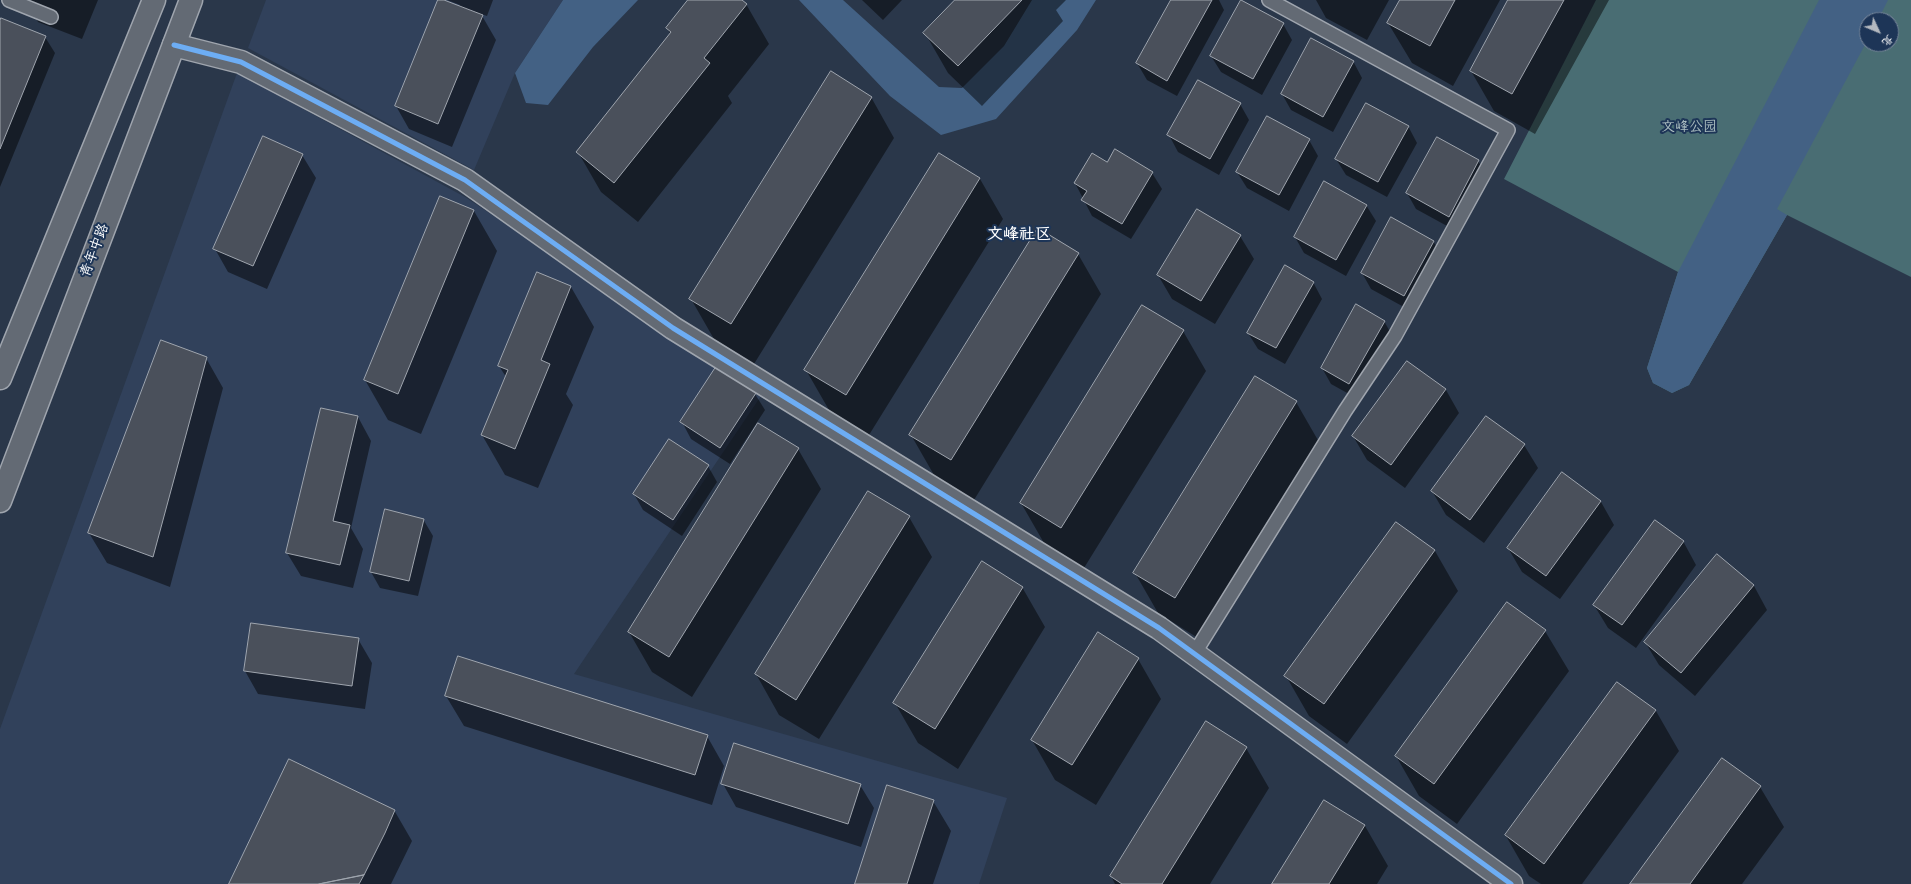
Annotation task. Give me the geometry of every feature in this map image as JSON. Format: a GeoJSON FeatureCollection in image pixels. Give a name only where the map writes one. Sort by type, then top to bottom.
{"type":"FeatureCollection","features":[{"type":"Feature","properties":{"kind":"street"},"geometry":{"type":"LineString","coordinates":[[0,378],[154,0]]}},
{"type":"Feature","properties":{"kind":"street","name":"青年中路"},"geometry":{"type":"LineString","coordinates":[[0,501],[191,0]]}},
{"type":"Feature","properties":{"kind":"street"},"geometry":{"type":"LineString","coordinates":[[174,45],[241,62],[465,180],[673,328],[1159,628],[1511,884]]}},
{"type":"Feature","properties":{"kind":"lane"},"geometry":{"type":"LineString","coordinates":[[9,0],[51,17]]}},
{"type":"Feature","properties":{"kind":"lane"},"geometry":{"type":"LineString","coordinates":[[1194,654],[1345,411],[1395,336],[1508,130],[1269,0]]}},
{"type":"Feature","properties":{"kind":"shaded area"},"geometry":{"type":"Polygon","coordinates":[[[266,0],[563,0],[515,73],[474,170],[248,48],[266,0]]]}},
{"type":"Feature","properties":{"kind":"shaded area"},"geometry":{"type":"Polygon","coordinates":[[[563,0],[638,0],[593,47],[548,105],[526,103],[515,73],[563,0]]]}},
{"type":"Feature","properties":{"kind":"shaded area"},"geometry":{"type":"Polygon","coordinates":[[[799,0],[843,0],[939,87],[962,88],[1004,46],[1032,0],[1096,0],[1077,30],[996,119],[941,135],[890,96],[799,0]]]}},
{"type":"Feature","properties":{"kind":"shaded area"},"geometry":{"type":"Polygon","coordinates":[[[1819,0],[1888,0],[1882,12],[1859,12],[1859,52],[1861,52],[1777,209],[1787,215],[1689,385],[1672,393],[1653,383],[1647,368],[1678,272],[1819,0]]]}},
{"type":"Feature","properties":{"kind":"shaded area"},"geometry":{"type":"Polygon","coordinates":[[[237,73],[465,197],[763,393],[574,674],[1007,798],[979,884],[0,884],[0,729],[237,73]]]}},
{"type":"Feature","properties":{"kind":"green space","name":"文峰公园"},"geometry":{"type":"Polygon","coordinates":[[[1596,0],[1911,0],[1911,277],[1787,215],[1689,385],[1672,393],[1653,383],[1647,368],[1678,272],[1504,179],[1596,0]]]}},
{"type":"Feature","properties":{"kind":"building"},"geometry":{"type":"Polygon","coordinates":[[[438,0],[444,0],[483,15],[438,124],[395,106],[438,0]]]}},
{"type":"Feature","properties":{"kind":"building"},"geometry":{"type":"Polygon","coordinates":[[[688,0],[742,0],[747,4],[704,58],[710,63],[614,183],[576,152],[671,32],[666,28],[688,0]]]}},
{"type":"Feature","properties":{"kind":"building"},"geometry":{"type":"Polygon","coordinates":[[[955,0],[1022,0],[958,66],[923,33],[955,0]]]}},
{"type":"Feature","properties":{"kind":"building"},"geometry":{"type":"Polygon","coordinates":[[[1171,0],[1212,0],[1167,81],[1136,63],[1171,0]]]}},
{"type":"Feature","properties":{"kind":"building"},"geometry":{"type":"Polygon","coordinates":[[[1241,0],[1284,23],[1253,79],[1210,56],[1241,0]]]}},
{"type":"Feature","properties":{"kind":"building"},"geometry":{"type":"Polygon","coordinates":[[[1400,0],[1455,0],[1430,46],[1387,23],[1400,0]]]}},
{"type":"Feature","properties":{"kind":"building"},"geometry":{"type":"Polygon","coordinates":[[[1508,0],[1564,0],[1512,94],[1470,71],[1508,0]]]}},
{"type":"Feature","properties":{"kind":"building"},"geometry":{"type":"Polygon","coordinates":[[[1,18],[46,36],[0,149],[0,21],[1,18]]]}},
{"type":"Feature","properties":{"kind":"building"},"geometry":{"type":"Polygon","coordinates":[[[1311,38],[1354,61],[1323,117],[1281,94],[1311,38]]]}},
{"type":"Feature","properties":{"kind":"building"},"geometry":{"type":"Polygon","coordinates":[[[831,71],[872,97],[731,324],[689,299],[831,71]]]}},
{"type":"Feature","properties":{"kind":"building"},"geometry":{"type":"Polygon","coordinates":[[[1198,80],[1241,103],[1210,159],[1167,135],[1198,80]]]}},
{"type":"Feature","properties":{"kind":"building"},"geometry":{"type":"Polygon","coordinates":[[[1366,103],[1409,126],[1378,182],[1335,159],[1366,103]]]}},
{"type":"Feature","properties":{"kind":"building"},"geometry":{"type":"Polygon","coordinates":[[[1267,116],[1310,139],[1279,195],[1236,172],[1267,116]]]}},
{"type":"Feature","properties":{"kind":"building"},"geometry":{"type":"Polygon","coordinates":[[[263,136],[303,154],[253,266],[213,249],[263,136]]]}},
{"type":"Feature","properties":{"kind":"building"},"geometry":{"type":"Polygon","coordinates":[[[1437,137],[1479,160],[1449,217],[1406,193],[1437,137]]]}},
{"type":"Feature","properties":{"kind":"building"},"geometry":{"type":"Polygon","coordinates":[[[1115,149],[1153,172],[1122,224],[1081,200],[1087,191],[1074,183],[1092,153],[1107,162],[1115,149]]]}},
{"type":"Feature","properties":{"kind":"building"},"geometry":{"type":"Polygon","coordinates":[[[939,153],[980,178],[846,395],[804,370],[939,153]]]}},
{"type":"Feature","properties":{"kind":"building"},"geometry":{"type":"Polygon","coordinates":[[[1324,181],[1367,205],[1336,260],[1294,237],[1324,181]]]}},
{"type":"Feature","properties":{"kind":"building"},"geometry":{"type":"Polygon","coordinates":[[[440,196],[474,210],[398,394],[364,380],[440,196]]]}},
{"type":"Feature","properties":{"kind":"building"},"geometry":{"type":"Polygon","coordinates":[[[1197,209],[1241,235],[1201,301],[1157,275],[1197,209]]]}},
{"type":"Feature","properties":{"kind":"building"},"geometry":{"type":"Polygon","coordinates":[[[1391,217],[1434,241],[1404,296],[1361,273],[1391,217]]]}},
{"type":"Feature","properties":{"kind":"building"},"geometry":{"type":"Polygon","coordinates":[[[1038,228],[1079,253],[951,460],[909,435],[1038,228]]]}},
{"type":"Feature","properties":{"kind":"building"},"geometry":{"type":"Polygon","coordinates":[[[1285,265],[1314,282],[1276,348],[1247,333],[1285,265]]]}},
{"type":"Feature","properties":{"kind":"building"},"geometry":{"type":"Polygon","coordinates":[[[537,272],[571,286],[541,360],[550,364],[515,449],[481,435],[508,370],[498,366],[537,272]]]}},
{"type":"Feature","properties":{"kind":"building"},"geometry":{"type":"Polygon","coordinates":[[[1356,304],[1385,321],[1349,384],[1321,368],[1356,304]]]}},
{"type":"Feature","properties":{"kind":"building"},"geometry":{"type":"Polygon","coordinates":[[[1142,305],[1184,330],[1061,528],[1020,503],[1142,305]]]}},
{"type":"Feature","properties":{"kind":"building"},"geometry":{"type":"Polygon","coordinates":[[[161,340],[207,357],[153,557],[88,533],[161,340]]]}},
{"type":"Feature","properties":{"kind":"building"},"geometry":{"type":"Polygon","coordinates":[[[1407,361],[1446,389],[1391,465],[1352,436],[1407,361]]]}},
{"type":"Feature","properties":{"kind":"building"},"geometry":{"type":"Polygon","coordinates":[[[716,367],[756,393],[720,448],[680,422],[716,367]]]}},
{"type":"Feature","properties":{"kind":"building"},"geometry":{"type":"Polygon","coordinates":[[[1255,376],[1297,401],[1175,598],[1133,573],[1255,376]]]}},
{"type":"Feature","properties":{"kind":"building"},"geometry":{"type":"Polygon","coordinates":[[[321,408],[358,416],[333,521],[350,525],[340,565],[286,553],[321,408]]]}},
{"type":"Feature","properties":{"kind":"building"},"geometry":{"type":"Polygon","coordinates":[[[1486,416],[1525,444],[1470,520],[1431,491],[1486,416]]]}},
{"type":"Feature","properties":{"kind":"building"},"geometry":{"type":"Polygon","coordinates":[[[758,423],[799,448],[669,657],[628,632],[758,423]]]}},
{"type":"Feature","properties":{"kind":"building"},"geometry":{"type":"Polygon","coordinates":[[[669,439],[709,465],[673,520],[633,494],[669,439]]]}},
{"type":"Feature","properties":{"kind":"building"},"geometry":{"type":"Polygon","coordinates":[[[1562,472],[1601,501],[1546,576],[1507,548],[1562,472]]]}},
{"type":"Feature","properties":{"kind":"building"},"geometry":{"type":"Polygon","coordinates":[[[868,491],[910,516],[796,700],[755,674],[868,491]]]}},
{"type":"Feature","properties":{"kind":"building"},"geometry":{"type":"Polygon","coordinates":[[[385,509],[424,519],[409,581],[370,572],[385,509]]]}},
{"type":"Feature","properties":{"kind":"building"},"geometry":{"type":"Polygon","coordinates":[[[1655,520],[1684,541],[1622,625],[1593,605],[1655,520]]]}},
{"type":"Feature","properties":{"kind":"building"},"geometry":{"type":"Polygon","coordinates":[[[1396,522],[1435,550],[1324,704],[1284,676],[1396,522]]]}},
{"type":"Feature","properties":{"kind":"building"},"geometry":{"type":"Polygon","coordinates":[[[1717,554],[1754,585],[1681,673],[1644,642],[1717,554]]]}},
{"type":"Feature","properties":{"kind":"building"},"geometry":{"type":"Polygon","coordinates":[[[982,561],[1023,587],[935,729],[893,703],[982,561]]]}},
{"type":"Feature","properties":{"kind":"building"},"geometry":{"type":"Polygon","coordinates":[[[1507,602],[1546,630],[1434,784],[1395,756],[1507,602]]]}},
{"type":"Feature","properties":{"kind":"building"},"geometry":{"type":"Polygon","coordinates":[[[251,623],[359,638],[352,686],[244,671],[251,623]]]}},
{"type":"Feature","properties":{"kind":"building"},"geometry":{"type":"Polygon","coordinates":[[[1098,632],[1139,658],[1072,765],[1031,740],[1098,632]]]}},
{"type":"Feature","properties":{"kind":"building"},"geometry":{"type":"Polygon","coordinates":[[[458,656],[708,735],[695,775],[445,696],[458,656]]]}},
{"type":"Feature","properties":{"kind":"building"},"geometry":{"type":"Polygon","coordinates":[[[1617,682],[1656,710],[1544,864],[1505,835],[1617,682]]]}},
{"type":"Feature","properties":{"kind":"building"},"geometry":{"type":"Polygon","coordinates":[[[1206,721],[1247,747],[1162,884],[1122,884],[1110,876],[1206,721]]]}},
{"type":"Feature","properties":{"kind":"building"},"geometry":{"type":"Polygon","coordinates":[[[734,743],[861,784],[848,824],[721,784],[734,743]]]}},
{"type":"Feature","properties":{"kind":"building"},"geometry":{"type":"Polygon","coordinates":[[[1722,758],[1761,786],[1690,884],[1630,884],[1722,758]]]}},
{"type":"Feature","properties":{"kind":"building"},"geometry":{"type":"Polygon","coordinates":[[[289,759],[395,810],[385,833],[364,875],[319,884],[229,884],[289,759]]]}},
{"type":"Feature","properties":{"kind":"building"},"geometry":{"type":"Polygon","coordinates":[[[887,785],[934,800],[907,884],[855,884],[887,785]]]}},
{"type":"Feature","properties":{"kind":"building"},"geometry":{"type":"Polygon","coordinates":[[[1324,800],[1365,825],[1329,884],[1272,884],[1324,800]]]}},
{"type":"Feature","properties":{"kind":"building"},"geometry":{"type":"Polygon","coordinates":[[[364,875],[359,884],[319,884],[364,875]]]}},
{"type":"Feature","properties":{"kind":"cycle path"},"geometry":{"type":"LineString","coordinates":[[174,45],[241,62],[465,180],[673,328],[1159,628],[1511,884]]}},
{"type":"Feature","properties":{"kind":"district","name":"文峰社区"},"geometry":{"type":"Point","coordinates":[1019,237]}}]}
